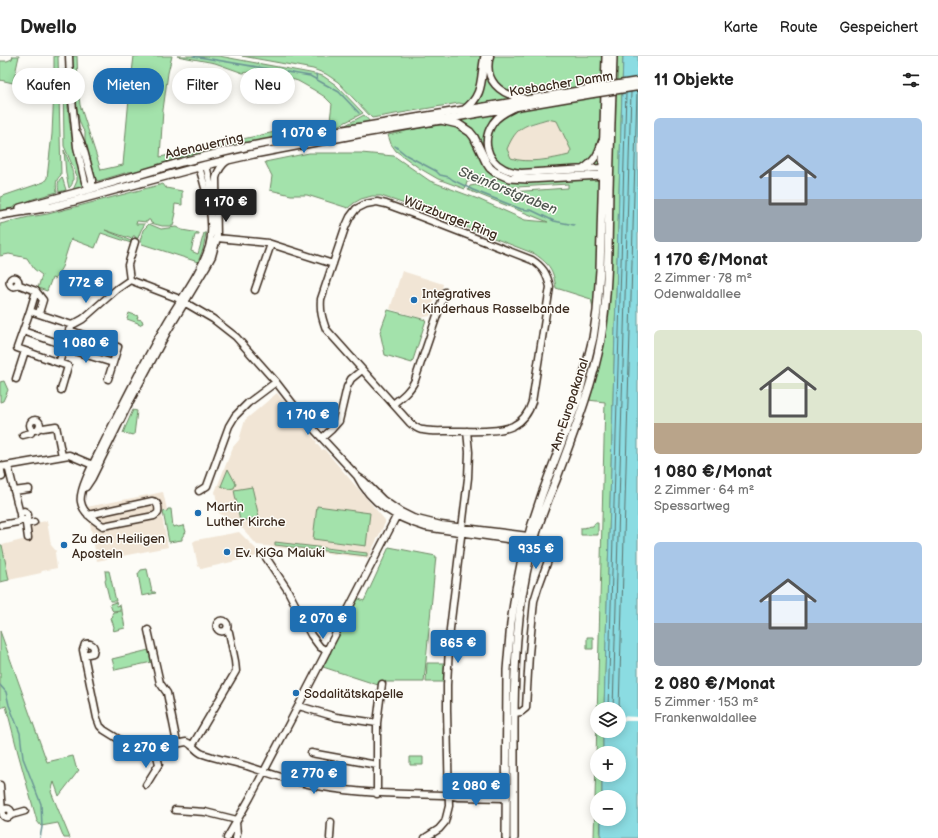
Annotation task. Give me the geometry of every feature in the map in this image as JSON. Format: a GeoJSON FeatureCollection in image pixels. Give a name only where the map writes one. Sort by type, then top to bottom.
{"type":"FeatureCollection","features":[{"type":"Feature","properties":{"kind":"main road"},"geometry":{"type":"LineString","coordinates":[[464,110],[472,103],[482,83],[485,56]]}},
{"type":"Feature","properties":{"kind":"main road","name":"Am Europakanal"},"geometry":{"type":"LineString","coordinates":[[606,56],[603,138],[606,171]]}},
{"type":"Feature","properties":{"kind":"main road","name":"Am Europakanal"},"geometry":{"type":"LineString","coordinates":[[506,838],[507,670],[509,637],[516,590],[542,494],[578,399],[593,338],[597,312],[600,270],[613,56]]}},
{"type":"Feature","properties":{"kind":"main road","name":"Adenauerring"},"geometry":{"type":"LineString","coordinates":[[91,193],[254,154],[464,110]]}},
{"type":"Feature","properties":{"kind":"main road"},"geometry":{"type":"LineString","coordinates":[[441,120],[458,124],[470,132],[490,168],[501,175],[510,178],[528,179],[606,171]]}},
{"type":"Feature","properties":{"kind":"main road","name":"Adenauerring"},"geometry":{"type":"LineString","coordinates":[[387,126],[441,120]]}},
{"type":"Feature","properties":{"kind":"main road","name":"Adenauerring"},"geometry":{"type":"LineString","coordinates":[[0,215],[52,207],[168,166],[200,158],[284,140],[371,129]]}},
{"type":"Feature","properties":{"kind":"main road"},"geometry":{"type":"LineString","coordinates":[[200,158],[202,166]]}},
{"type":"Feature","properties":{"kind":"main road","name":"Am Europakanal"},"geometry":{"type":"LineString","coordinates":[[514,838],[515,666],[517,633],[530,539]]}},
{"type":"Feature","properties":{"kind":"main road"},"geometry":{"type":"LineString","coordinates":[[506,796],[514,796]]}},
{"type":"Feature","properties":{"kind":"street"},"geometry":{"type":"LineString","coordinates":[[69,56],[77,148],[85,182],[91,193]]}},
{"type":"Feature","properties":{"kind":"street"},"geometry":{"type":"LineString","coordinates":[[490,56],[489,72],[494,84],[504,93],[518,98],[528,99]]}},
{"type":"Feature","properties":{"kind":"street","name":"Kosbacher Damm"},"geometry":{"type":"LineString","coordinates":[[488,109],[516,107],[638,81]]}},
{"type":"Feature","properties":{"kind":"street","name":"Kosbacher Damm"},"geometry":{"type":"LineString","coordinates":[[488,109],[528,99],[638,87]]}},
{"type":"Feature","properties":{"kind":"street"},"geometry":{"type":"LineString","coordinates":[[516,107],[506,112],[496,120],[489,130],[486,144],[488,152],[498,165],[512,172],[521,173],[583,169],[606,171]]}},
{"type":"Feature","properties":{"kind":"street","name":"Adenauerring"},"geometry":{"type":"LineString","coordinates":[[464,110],[488,109]]}},
{"type":"Feature","properties":{"kind":"street","name":"Adenauerring"},"geometry":{"type":"LineString","coordinates":[[441,120],[488,109]]}},
{"type":"Feature","properties":{"kind":"street"},"geometry":{"type":"LineString","coordinates":[[583,169],[594,160],[598,154],[603,138]]}},
{"type":"Feature","properties":{"kind":"street"},"geometry":{"type":"LineString","coordinates":[[88,515],[148,502],[156,503],[159,508],[158,513],[154,516],[103,526],[88,515],[83,509],[80,501],[81,495],[130,390],[159,335],[206,268],[212,256],[217,238],[216,178],[218,170],[228,160]]}},
{"type":"Feature","properties":{"kind":"street"},"geometry":{"type":"LineString","coordinates":[[202,166],[217,209]]}},
{"type":"Feature","properties":{"kind":"street"},"geometry":{"type":"LineString","coordinates":[[183,301],[188,288],[206,256],[211,239],[211,218],[202,166]]}},
{"type":"Feature","properties":{"kind":"street","name":"Würzburger Ring"},"geometry":{"type":"LineString","coordinates":[[376,202],[386,204],[524,256],[538,264],[547,276],[550,286],[532,402],[526,414],[513,426],[499,430],[422,430],[410,423],[362,370],[326,329],[321,317],[321,299],[350,217],[356,210],[366,204],[376,202]]}},
{"type":"Feature","properties":{"kind":"street"},"geometry":{"type":"LineString","coordinates":[[217,238],[271,244],[333,264]]}},
{"type":"Feature","properties":{"kind":"street"},"geometry":{"type":"LineString","coordinates":[[130,280],[128,265],[135,242]]}},
{"type":"Feature","properties":{"kind":"street"},"geometry":{"type":"LineString","coordinates":[[255,290],[271,244]]}},
{"type":"Feature","properties":{"kind":"street"},"geometry":{"type":"LineString","coordinates":[[130,280],[183,301],[213,318],[236,337],[276,382],[308,422],[357,476],[361,484],[385,509],[398,514],[412,523],[425,527],[462,530],[550,543],[553,547],[534,601],[526,708],[521,712],[514,713]]}},
{"type":"Feature","properties":{"kind":"street"},"geometry":{"type":"LineString","coordinates":[[59,363],[71,328],[117,289],[130,280]]}},
{"type":"Feature","properties":{"kind":"street"},"geometry":{"type":"LineString","coordinates":[[17,284],[36,291],[43,300],[39,313]]}},
{"type":"Feature","properties":{"kind":"street"},"geometry":{"type":"LineString","coordinates":[[36,291],[17,348],[68,366],[60,390]]}},
{"type":"Feature","properties":{"kind":"street"},"geometry":{"type":"LineString","coordinates":[[393,404],[408,392],[415,380],[445,292]]}},
{"type":"Feature","properties":{"kind":"street"},"geometry":{"type":"LineString","coordinates":[[30,310],[118,348],[108,379]]}},
{"type":"Feature","properties":{"kind":"street"},"geometry":{"type":"LineString","coordinates":[[23,331],[113,363]]}},
{"type":"Feature","properties":{"kind":"street"},"geometry":{"type":"LineString","coordinates":[[16,379],[25,351]]}},
{"type":"Feature","properties":{"kind":"street"},"geometry":{"type":"LineString","coordinates":[[322,438],[339,421],[347,387],[351,379],[362,370]]}},
{"type":"Feature","properties":{"kind":"street"},"geometry":{"type":"LineString","coordinates":[[199,491],[207,486],[229,426],[235,416],[248,403],[276,382]]}},
{"type":"Feature","properties":{"kind":"street"},"geometry":{"type":"LineString","coordinates":[[23,435],[31,434],[32,429],[30,425],[34,420],[39,422],[39,427]]}},
{"type":"Feature","properties":{"kind":"street"},"geometry":{"type":"LineString","coordinates":[[32,429],[35,430],[39,427],[43,428],[56,426],[62,456]]}},
{"type":"Feature","properties":{"kind":"street"},"geometry":{"type":"LineString","coordinates":[[425,838],[439,829],[445,822],[449,806],[447,710],[448,678],[451,622],[468,478],[469,452],[467,430]]}},
{"type":"Feature","properties":{"kind":"street"},"geometry":{"type":"LineString","coordinates":[[11,475],[1,477],[0,466],[8,466],[69,455],[95,466]]}},
{"type":"Feature","properties":{"kind":"street"},"geometry":{"type":"LineString","coordinates":[[8,466],[28,538]]}},
{"type":"Feature","properties":{"kind":"street"},"geometry":{"type":"LineString","coordinates":[[14,491],[29,489]]}},
{"type":"Feature","properties":{"kind":"street"},"geometry":{"type":"LineString","coordinates":[[227,838],[299,706],[398,514]]}},
{"type":"Feature","properties":{"kind":"street"},"geometry":{"type":"LineString","coordinates":[[1,525],[18,522],[23,519],[34,522]]}},
{"type":"Feature","properties":{"kind":"street"},"geometry":{"type":"LineString","coordinates":[[265,556],[287,589],[311,635],[320,647],[327,651]]}},
{"type":"Feature","properties":{"kind":"street"},"geometry":{"type":"LineString","coordinates":[[148,630],[160,683],[167,693],[177,743]]}},
{"type":"Feature","properties":{"kind":"street"},"geometry":{"type":"LineString","coordinates":[[192,746],[236,671],[229,632],[226,630]]}},
{"type":"Feature","properties":{"kind":"street"},"geometry":{"type":"LineString","coordinates":[[84,655],[100,726],[133,748],[141,750],[186,742],[202,754],[286,779],[313,786],[356,792],[377,794],[449,795],[458,797],[506,796]]}},
{"type":"Feature","properties":{"kind":"street"},"geometry":{"type":"LineString","coordinates":[[377,794],[378,723],[382,684]]}},
{"type":"Feature","properties":{"kind":"street"},"geometry":{"type":"LineString","coordinates":[[299,706],[336,717],[378,723]]}},
{"type":"Feature","properties":{"kind":"street"},"geometry":{"type":"LineString","coordinates":[[146,785],[159,764],[155,748]]}},
{"type":"Feature","properties":{"kind":"street"},"geometry":{"type":"LineString","coordinates":[[311,753],[377,765]]}},
{"type":"Feature","properties":{"kind":"street"},"geometry":{"type":"LineString","coordinates":[[0,785],[2,812],[4,809],[9,809],[11,811],[6,818]]}},
{"type":"Feature","properties":{"kind":"street"},"geometry":{"type":"LineString","coordinates":[[175,810],[205,812],[236,821]]}},
{"type":"Feature","properties":{"kind":"street"},"geometry":{"type":"LineString","coordinates":[[6,818],[25,811]]}},
{"type":"Feature","properties":{"kind":"street"},"geometry":{"type":"LineString","coordinates":[[236,821],[236,838]]}},
{"type":"Feature","properties":{"kind":"street"},"geometry":{"type":"LineString","coordinates":[[330,838],[331,822]]}},
{"type":"Feature","properties":{"kind":"shaded area"},"geometry":{"type":"Polygon","coordinates":[[[548,119],[557,121],[571,150],[569,155],[554,159],[518,161],[511,158],[507,149],[511,138],[521,128],[548,119]]]}},
{"type":"Feature","properties":{"kind":"shaded area","name":"Integratives Kinderhaus Rasselbande"},"geometry":{"type":"Polygon","coordinates":[[[402,271],[443,284],[442,290],[437,290],[430,316],[420,318],[390,309],[402,271]]]}},
{"type":"Feature","properties":{"kind":"shaded area"},"geometry":{"type":"Polygon","coordinates":[[[277,393],[317,442],[316,443],[322,450],[324,449],[385,520],[385,523],[368,558],[257,545],[243,529],[219,513],[215,492],[233,447],[239,440],[245,420],[277,393]]]}},
{"type":"Feature","properties":{"kind":"shaded area"},"geometry":{"type":"Polygon","coordinates":[[[163,492],[167,510],[161,511],[168,547],[97,561],[87,507],[163,492]]]}},
{"type":"Feature","properties":{"kind":"shaded area"},"geometry":{"type":"Polygon","coordinates":[[[47,521],[51,545],[56,551],[57,568],[9,580],[2,545],[30,538],[27,524],[47,521]]]}},
{"type":"Feature","properties":{"kind":"shaded area","name":"Ev. KiGa Maluki"},"geometry":{"type":"Polygon","coordinates":[[[239,532],[262,555],[201,569],[198,566],[193,542],[196,540],[239,532]]]}},
{"type":"Feature","properties":{"kind":"green space"},"geometry":{"type":"Polygon","coordinates":[[[13,56],[19,56],[16,68],[12,68],[12,83],[0,80],[0,61],[12,59],[13,56]]]}},
{"type":"Feature","properties":{"kind":"green space"},"geometry":{"type":"Polygon","coordinates":[[[54,56],[58,56],[58,68],[54,68],[54,56]]]}},
{"type":"Feature","properties":{"kind":"green space"},"geometry":{"type":"Polygon","coordinates":[[[72,56],[77,56],[77,68],[73,68],[72,56]]]}},
{"type":"Feature","properties":{"kind":"green space"},"geometry":{"type":"Polygon","coordinates":[[[134,56],[172,56],[164,103],[164,68],[133,68],[134,56]]]}},
{"type":"Feature","properties":{"kind":"green space"},"geometry":{"type":"Polygon","coordinates":[[[177,56],[219,56],[283,68],[240,68],[240,72],[215,63],[177,56]]]}},
{"type":"Feature","properties":{"kind":"green space"},"geometry":{"type":"Polygon","coordinates":[[[242,56],[623,56],[604,702],[597,702],[605,402],[588,400],[602,347],[591,299],[556,288],[554,276],[550,268],[535,254],[411,206],[381,196],[372,196],[361,199],[348,208],[307,195],[291,195],[270,190],[272,176],[265,162],[309,153],[361,153],[394,156],[430,181],[478,199],[525,220],[548,222],[468,190],[470,186],[476,185],[492,190],[511,192],[568,188],[568,184],[506,187],[474,180],[467,182],[465,189],[438,179],[419,168],[396,151],[391,144],[388,135],[434,126],[452,125],[458,127],[474,142],[498,176],[567,178],[576,167],[520,170],[510,169],[500,164],[490,149],[489,136],[494,125],[501,118],[515,112],[513,99],[472,106],[459,103],[372,118],[338,82],[326,74],[313,69],[242,56]],[[547,119],[527,125],[518,131],[514,135],[507,149],[511,158],[524,161],[569,155],[571,150],[557,121],[547,119]]]}},
{"type":"Feature","properties":{"kind":"green space"},"geometry":{"type":"Polygon","coordinates":[[[295,70],[323,76],[336,85],[363,113],[338,126],[326,128],[325,131],[174,160],[140,171],[128,172],[98,181],[95,179],[89,162],[85,144],[85,132],[79,119],[76,104],[80,104],[101,170],[123,165],[128,104],[164,104],[160,157],[330,120],[332,104],[325,97],[295,80],[295,70]]]}},
{"type":"Feature","properties":{"kind":"green space"},"geometry":{"type":"Polygon","coordinates":[[[53,104],[59,104],[61,175],[56,185],[57,192],[0,211],[0,197],[44,182],[47,178],[52,134],[53,104]]]}},
{"type":"Feature","properties":{"kind":"green space"},"geometry":{"type":"Polygon","coordinates":[[[63,104],[68,104],[70,128],[82,182],[81,186],[73,190],[77,181],[77,176],[64,146],[63,104]]]}},
{"type":"Feature","properties":{"kind":"green space"},"geometry":{"type":"Polygon","coordinates":[[[502,112],[492,120],[486,154],[490,160],[490,164],[479,142],[456,120],[502,112]]]}},
{"type":"Feature","properties":{"kind":"green space"},"geometry":{"type":"Polygon","coordinates":[[[364,115],[370,122],[342,127],[364,115]]]}},
{"type":"Feature","properties":{"kind":"green space"},"geometry":{"type":"Polygon","coordinates":[[[64,150],[73,175],[72,184],[69,188],[66,174],[64,150]]]}},
{"type":"Feature","properties":{"kind":"green space"},"geometry":{"type":"Polygon","coordinates":[[[62,177],[66,190],[59,192],[58,186],[62,177]]]}},
{"type":"Feature","properties":{"kind":"green space"},"geometry":{"type":"Polygon","coordinates":[[[163,184],[166,188],[182,191],[182,205],[175,204],[174,213],[176,213],[173,226],[162,226],[151,223],[150,220],[147,222],[137,221],[136,224],[145,224],[138,238],[133,236],[132,239],[105,230],[131,241],[131,243],[101,233],[95,248],[71,239],[62,267],[55,279],[52,278],[47,291],[38,288],[42,275],[34,269],[27,258],[9,254],[0,256],[0,224],[48,214],[163,184]]]}},
{"type":"Feature","properties":{"kind":"green space"},"geometry":{"type":"Polygon","coordinates":[[[149,224],[161,229],[176,227],[182,230],[199,233],[199,235],[195,235],[191,251],[198,254],[204,233],[206,233],[203,249],[198,262],[142,244],[140,241],[143,230],[149,224]]]}},
{"type":"Feature","properties":{"kind":"green space"},"geometry":{"type":"Polygon","coordinates":[[[388,310],[426,320],[412,363],[385,355],[380,332],[388,310]]]}},
{"type":"Feature","properties":{"kind":"green space"},"geometry":{"type":"Polygon","coordinates":[[[129,313],[138,316],[137,319],[142,320],[143,323],[139,325],[138,323],[127,319],[129,313]]]}},
{"type":"Feature","properties":{"kind":"green space"},"geometry":{"type":"Polygon","coordinates":[[[4,381],[8,390],[3,401],[0,402],[0,382],[4,381]]]}},
{"type":"Feature","properties":{"kind":"green space"},"geometry":{"type":"Polygon","coordinates":[[[133,410],[137,411],[134,435],[123,433],[125,428],[133,410]]]}},
{"type":"Feature","properties":{"kind":"green space"},"geometry":{"type":"Polygon","coordinates":[[[228,469],[236,484],[234,488],[229,489],[221,486],[228,469]]]}},
{"type":"Feature","properties":{"kind":"green space"},"geometry":{"type":"Polygon","coordinates":[[[252,487],[259,517],[240,521],[234,490],[252,487]]]}},
{"type":"Feature","properties":{"kind":"green space"},"geometry":{"type":"Polygon","coordinates":[[[317,506],[370,513],[366,546],[313,539],[317,506]]]}},
{"type":"Feature","properties":{"kind":"green space"},"geometry":{"type":"Polygon","coordinates":[[[168,509],[171,509],[173,527],[184,525],[186,532],[182,537],[182,540],[169,542],[163,512],[167,511],[168,509]]]}},
{"type":"Feature","properties":{"kind":"green space"},"geometry":{"type":"Polygon","coordinates":[[[595,523],[598,523],[598,535],[581,535],[581,528],[593,526],[595,523]]]}},
{"type":"Feature","properties":{"kind":"green space"},"geometry":{"type":"Polygon","coordinates":[[[275,542],[367,553],[367,556],[275,545],[275,542]]]}},
{"type":"Feature","properties":{"kind":"green space"},"geometry":{"type":"Polygon","coordinates":[[[0,545],[2,545],[9,580],[0,582],[0,545]]]}},
{"type":"Feature","properties":{"kind":"green space"},"geometry":{"type":"Polygon","coordinates":[[[389,547],[436,556],[424,682],[380,682],[378,685],[323,667],[357,598],[364,601],[389,547]]]}},
{"type":"Feature","properties":{"kind":"green space"},"geometry":{"type":"Polygon","coordinates":[[[147,569],[152,592],[156,593],[142,596],[138,574],[141,570],[147,569]]]}},
{"type":"Feature","properties":{"kind":"green space"},"geometry":{"type":"Polygon","coordinates":[[[105,571],[109,571],[116,601],[110,601],[105,581],[105,571]]]}},
{"type":"Feature","properties":{"kind":"green space"},"geometry":{"type":"Polygon","coordinates":[[[116,602],[117,606],[120,605],[121,610],[113,611],[110,604],[116,602]]]}},
{"type":"Feature","properties":{"kind":"green space"},"geometry":{"type":"Polygon","coordinates":[[[122,611],[125,628],[113,631],[114,627],[111,618],[113,616],[112,614],[113,612],[122,611]]]}},
{"type":"Feature","properties":{"kind":"green space"},"geometry":{"type":"Polygon","coordinates":[[[0,631],[47,762],[73,756],[76,767],[79,770],[59,796],[54,782],[51,792],[70,838],[64,838],[58,823],[41,826],[37,821],[6,706],[0,708],[0,631]]]}},
{"type":"Feature","properties":{"kind":"green space"},"geometry":{"type":"Polygon","coordinates":[[[587,637],[593,637],[593,649],[587,649],[587,637]]]}},
{"type":"Feature","properties":{"kind":"green space"},"geometry":{"type":"Polygon","coordinates":[[[149,650],[152,662],[115,670],[112,659],[149,650]]]}},
{"type":"Feature","properties":{"kind":"green space"},"geometry":{"type":"Polygon","coordinates":[[[427,663],[445,663],[444,682],[426,682],[427,663]]]}},
{"type":"Feature","properties":{"kind":"green space"},"geometry":{"type":"Polygon","coordinates":[[[597,738],[603,738],[603,746],[596,746],[597,738]]]}},
{"type":"Feature","properties":{"kind":"green space"},"geometry":{"type":"Polygon","coordinates":[[[410,757],[423,757],[423,765],[410,765],[410,757]]]}},
{"type":"Feature","properties":{"kind":"green space"},"geometry":{"type":"Polygon","coordinates":[[[595,782],[602,782],[602,790],[595,790],[595,782]]]}},
{"type":"Feature","properties":{"kind":"green space"},"geometry":{"type":"Polygon","coordinates":[[[594,826],[601,826],[600,838],[594,838],[594,826]]]}},
{"type":"Feature","properties":{"kind":"water"},"geometry":{"type":"Polygon","coordinates":[[[623,56],[638,56],[638,838],[601,838],[601,826],[626,826],[626,790],[602,790],[602,782],[626,782],[626,746],[603,746],[603,738],[626,738],[626,702],[604,702],[623,56]]]}},
{"type":"Feature","properties":{"kind":"pier"},"geometry":{"type":"Polygon","coordinates":[[[626,716],[638,717],[638,721],[626,721],[626,716]]]}},
{"type":"Feature","properties":{"kind":"waterway","name":"Steinforstgraben"},"geometry":{"type":"LineString","coordinates":[[193,56],[310,76],[339,92],[359,113]]}},
{"type":"Feature","properties":{"kind":"waterway","name":"Steinforstgraben"},"geometry":{"type":"LineString","coordinates":[[316,74],[317,80]]}},
{"type":"Feature","properties":{"kind":"waterway","name":"Steinforstgraben"},"geometry":{"type":"LineString","coordinates":[[395,146],[406,155],[436,171],[440,175],[449,177],[473,190],[521,209],[531,210],[554,221],[574,225]]}},
{"type":"Feature","properties":{"kind":"waterway"},"geometry":{"type":"LineString","coordinates":[[0,685],[6,692],[9,705],[20,733],[23,758],[41,804],[42,827],[40,838]]}},
{"type":"Feature","properties":{"kind":"place","name":"Integratives Kinderhaus Rasselbande"},"geometry":{"type":"Point","coordinates":[414,300]}},
{"type":"Feature","properties":{"kind":"place","name":"Martin Luther Kirche"},"geometry":{"type":"Point","coordinates":[198,513]}},
{"type":"Feature","properties":{"kind":"place","name":"Zu den Heiligen Aposteln"},"geometry":{"type":"Point","coordinates":[64,545]}},
{"type":"Feature","properties":{"kind":"place","name":"Ev. KiGa Maluki"},"geometry":{"type":"Point","coordinates":[227,552]}},
{"type":"Feature","properties":{"kind":"place","name":"Sodalitätskapelle"},"geometry":{"type":"Point","coordinates":[296,693]}}]}
